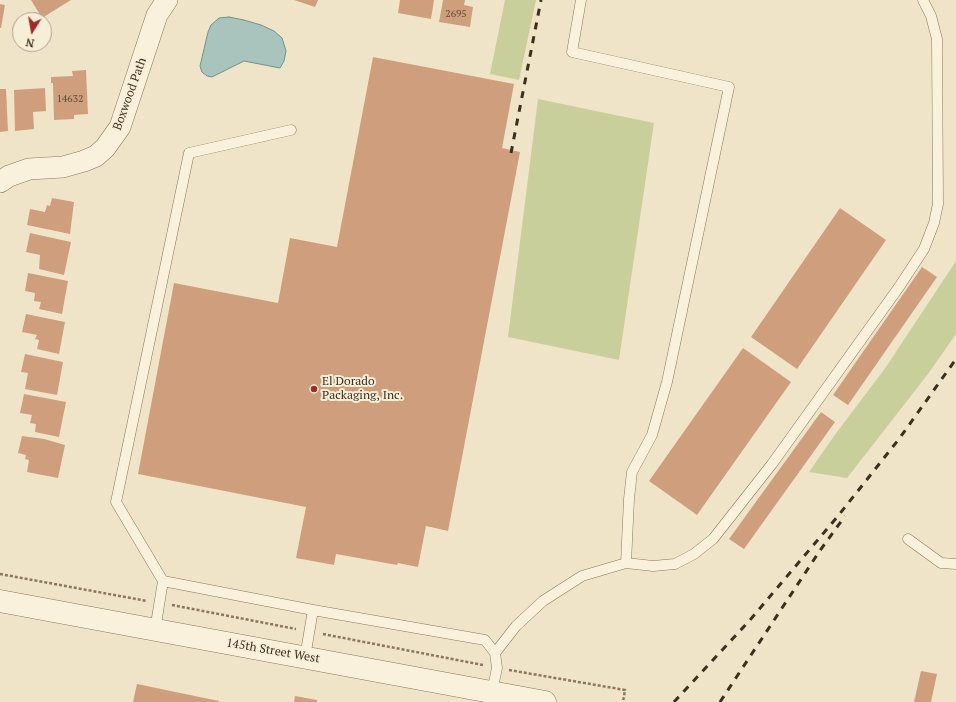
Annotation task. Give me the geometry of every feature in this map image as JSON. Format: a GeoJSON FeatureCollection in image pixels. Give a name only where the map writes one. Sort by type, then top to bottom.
{"type":"FeatureCollection","features":[{"type":"Feature","properties":{"kind":"street","name":"Boxwood Path"},"geometry":{"type":"LineString","coordinates":[[0,182],[9,176],[24,170],[66,166],[84,161],[96,156],[105,148],[120,127],[157,16],[167,0]]}},
{"type":"Feature","properties":{"kind":"street","name":"145th Street West"},"geometry":{"type":"LineString","coordinates":[[0,601],[545,702]]}},
{"type":"Feature","properties":{"kind":"lane"},"geometry":{"type":"LineString","coordinates":[[581,0],[572,52],[730,88],[667,382],[652,435],[632,472],[629,499],[626,563]]}},
{"type":"Feature","properties":{"kind":"lane"},"geometry":{"type":"LineString","coordinates":[[495,653],[516,626],[543,601],[582,576],[626,563],[652,566],[675,564],[694,554],[714,539],[772,464],[899,287],[924,249],[934,224],[937,210],[938,181],[937,40],[931,16],[923,0]]}},
{"type":"Feature","properties":{"kind":"lane"},"geometry":{"type":"LineString","coordinates":[[155,630],[163,581],[116,502],[189,153],[291,130]]}},
{"type":"Feature","properties":{"kind":"lane"},"geometry":{"type":"LineString","coordinates":[[908,539],[941,563],[956,564]]}},
{"type":"Feature","properties":{"kind":"lane"},"geometry":{"type":"LineString","coordinates":[[163,581],[313,610],[485,640],[495,653],[497,668],[492,692]]}},
{"type":"Feature","properties":{"kind":"lane"},"geometry":{"type":"LineString","coordinates":[[305,657],[313,610]]}},
{"type":"Feature","properties":{"kind":"green space"},"geometry":{"type":"Polygon","coordinates":[[[505,0],[536,0],[519,80],[490,74],[505,0]]]}},
{"type":"Feature","properties":{"kind":"green space"},"geometry":{"type":"Polygon","coordinates":[[[538,99],[654,123],[619,360],[508,337],[538,99]]]}},
{"type":"Feature","properties":{"kind":"green space"},"geometry":{"type":"Polygon","coordinates":[[[956,261],[956,334],[928,374],[847,478],[809,472],[886,367],[956,261]]]}},
{"type":"Feature","properties":{"kind":"water"},"geometry":{"type":"Polygon","coordinates":[[[229,17],[261,25],[274,31],[282,38],[286,51],[284,61],[280,68],[244,61],[212,77],[207,76],[202,72],[200,66],[211,25],[219,18],[229,17]]]}},
{"type":"Feature","properties":{"kind":"building"},"geometry":{"type":"Polygon","coordinates":[[[31,0],[71,0],[52,12],[38,12],[31,0]]]}},
{"type":"Feature","properties":{"kind":"building"},"geometry":{"type":"Polygon","coordinates":[[[294,0],[318,0],[315,7],[294,0]]]}},
{"type":"Feature","properties":{"kind":"building"},"geometry":{"type":"Polygon","coordinates":[[[400,0],[434,0],[431,19],[398,13],[400,0]]]}},
{"type":"Feature","properties":{"kind":"building"},"geometry":{"type":"Polygon","coordinates":[[[443,0],[465,0],[464,5],[473,7],[470,27],[439,22],[443,0]]]}},
{"type":"Feature","properties":{"kind":"building"},"geometry":{"type":"Polygon","coordinates":[[[0,4],[5,5],[1,28],[0,28],[0,4]]]}},
{"type":"Feature","properties":{"kind":"building","name":"El Dorado Packaging, Inc."},"geometry":{"type":"Polygon","coordinates":[[[373,57],[514,84],[502,148],[520,152],[448,531],[426,526],[418,567],[398,563],[397,565],[336,554],[334,565],[296,558],[306,507],[138,474],[174,283],[278,303],[290,238],[337,247],[373,57]]]}},
{"type":"Feature","properties":{"kind":"building"},"geometry":{"type":"Polygon","coordinates":[[[86,70],[88,114],[74,115],[74,119],[54,120],[53,83],[51,83],[51,77],[73,76],[72,71],[86,70]]]}},
{"type":"Feature","properties":{"kind":"building"},"geometry":{"type":"Polygon","coordinates":[[[45,88],[46,111],[33,112],[34,129],[15,131],[14,90],[45,88]]]}},
{"type":"Feature","properties":{"kind":"building"},"geometry":{"type":"Polygon","coordinates":[[[0,89],[6,89],[8,131],[0,132],[0,89]]]}},
{"type":"Feature","properties":{"kind":"building"},"geometry":{"type":"Polygon","coordinates":[[[52,198],[74,202],[70,234],[27,225],[30,209],[45,212],[47,205],[50,206],[52,198]]]}},
{"type":"Feature","properties":{"kind":"building"},"geometry":{"type":"Polygon","coordinates":[[[840,208],[886,240],[797,369],[751,337],[840,208]]]}},
{"type":"Feature","properties":{"kind":"building"},"geometry":{"type":"Polygon","coordinates":[[[30,233],[71,242],[64,275],[39,269],[40,255],[26,252],[30,233]]]}},
{"type":"Feature","properties":{"kind":"building"},"geometry":{"type":"Polygon","coordinates":[[[922,267],[937,277],[848,405],[833,395],[922,267]]]}},
{"type":"Feature","properties":{"kind":"building"},"geometry":{"type":"Polygon","coordinates":[[[28,273],[68,281],[62,314],[39,309],[41,302],[34,301],[35,293],[25,291],[28,273]]]}},
{"type":"Feature","properties":{"kind":"building"},"geometry":{"type":"Polygon","coordinates":[[[26,314],[65,322],[59,354],[37,349],[39,340],[35,339],[37,335],[22,332],[26,314]]]}},
{"type":"Feature","properties":{"kind":"building"},"geometry":{"type":"Polygon","coordinates":[[[743,348],[791,382],[697,515],[649,481],[743,348]]]}},
{"type":"Feature","properties":{"kind":"building"},"geometry":{"type":"Polygon","coordinates":[[[25,354],[63,362],[57,395],[25,389],[28,373],[21,372],[25,354]]]}},
{"type":"Feature","properties":{"kind":"building"},"geometry":{"type":"Polygon","coordinates":[[[24,394],[66,402],[59,437],[35,432],[36,424],[30,423],[32,415],[20,413],[24,394]]]}},
{"type":"Feature","properties":{"kind":"building"},"geometry":{"type":"Polygon","coordinates":[[[821,412],[835,422],[744,549],[729,539],[821,412]]]}},
{"type":"Feature","properties":{"kind":"building"},"geometry":{"type":"Polygon","coordinates":[[[22,436],[44,439],[65,445],[58,478],[27,472],[29,460],[25,459],[26,455],[18,453],[22,436]]]}},
{"type":"Feature","properties":{"kind":"building"},"geometry":{"type":"Polygon","coordinates":[[[921,671],[937,674],[931,702],[914,702],[921,671]]]}},
{"type":"Feature","properties":{"kind":"building"},"geometry":{"type":"Polygon","coordinates":[[[137,684],[219,701],[219,702],[133,702],[137,684]]]}},
{"type":"Feature","properties":{"kind":"building"},"geometry":{"type":"Polygon","coordinates":[[[295,696],[317,700],[317,702],[294,702],[295,696]]]}},
{"type":"Feature","properties":{"kind":"railway"},"geometry":{"type":"LineString","coordinates":[[511,153],[541,0]]}},
{"type":"Feature","properties":{"kind":"railway"},"geometry":{"type":"LineString","coordinates":[[674,702],[750,620],[838,516],[899,439],[956,359]]}},
{"type":"Feature","properties":{"kind":"railway"},"geometry":{"type":"LineString","coordinates":[[720,702],[819,552],[845,516]]}},
{"type":"Feature","properties":{"kind":"place","name":"El Dorado Packaging, Inc."},"geometry":{"type":"Point","coordinates":[314,389]}}]}
